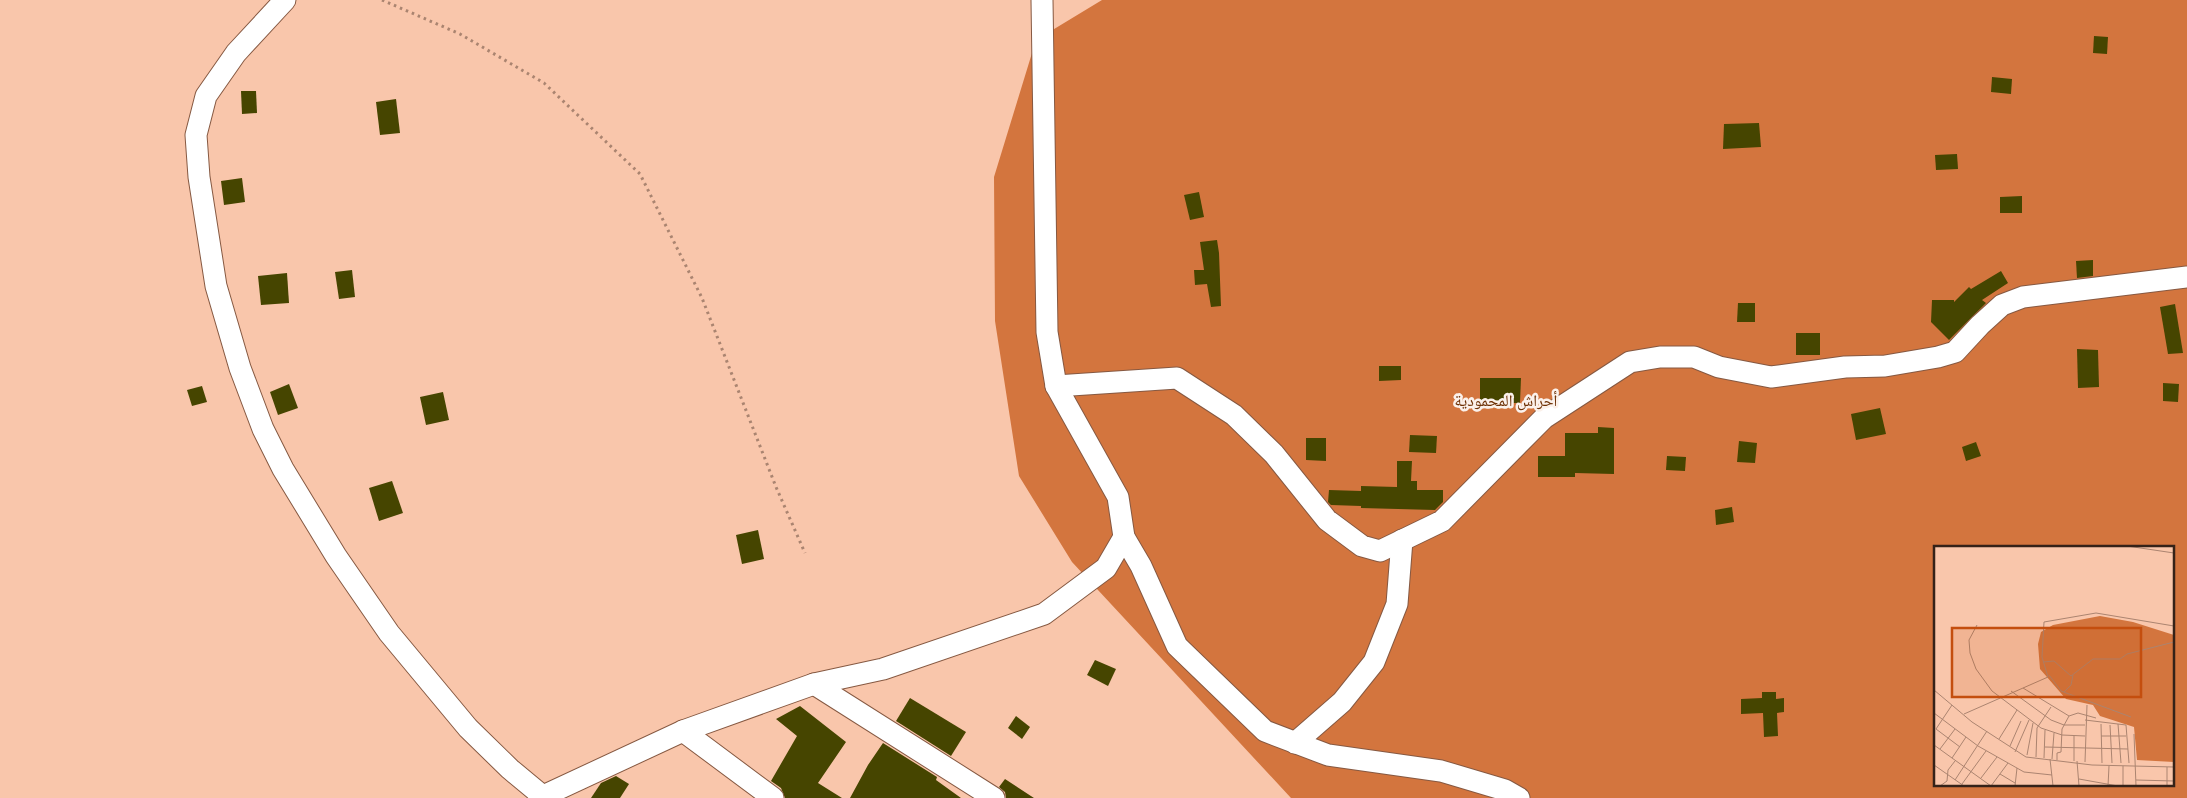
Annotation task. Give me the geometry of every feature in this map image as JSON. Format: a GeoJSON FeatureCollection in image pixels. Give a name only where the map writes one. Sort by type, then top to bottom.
{"type":"FeatureCollection","features":[{"type":"Feature","properties":{"kind":"street"},"geometry":{"type":"LineString","coordinates":[[285,0],[236,53],[206,96],[196,135],[199,177],[216,286],[240,368],[263,429],[283,469],[336,556],[389,633],[468,728],[542,797],[683,731],[814,684],[883,669],[1044,614],[1106,568],[1124,537]]}},
{"type":"Feature","properties":{"kind":"street"},"geometry":{"type":"LineString","coordinates":[[1042,0],[1048,332],[1056,386],[1118,497],[1124,537],[1141,566],[1177,646],[1265,731],[1328,756],[1441,770],[1505,790],[1519,798]]}},
{"type":"Feature","properties":{"kind":"street"},"geometry":{"type":"LineString","coordinates":[[1056,386],[1177,378],[1234,415],[1274,454],[1327,520],[1362,546],[1380,551],[1442,521],[1544,418],[1630,362],[1660,357],[1694,357],[1719,367],[1770,377],[1846,367],[1885,366],[1938,357],[1955,352],[2002,305],[2023,297],[2187,277]]}},
{"type":"Feature","properties":{"kind":"street"},"geometry":{"type":"LineString","coordinates":[[1295,743],[1342,702],[1374,662],[1397,604],[1402,540]]}},
{"type":"Feature","properties":{"kind":"street"},"geometry":{"type":"LineString","coordinates":[[814,684],[994,798]]}},
{"type":"Feature","properties":{"kind":"street"},"geometry":{"type":"LineString","coordinates":[[683,731],[773,798]]}},
{"type":"Feature","properties":{"kind":"path"},"geometry":{"type":"LineString","coordinates":[[382,0],[460,34],[544,84],[640,174],[702,298],[776,487],[805,553]]}},
{"type":"Feature","properties":{"kind":"green space","name":"أحراش المحمودية"},"geometry":{"type":"Polygon","coordinates":[[[1102,0],[2187,0],[2187,798],[1291,798],[1072,562],[1019,476],[995,321],[994,177],[1036,40],[1102,0]]]}},
{"type":"Feature","properties":{"kind":"building"},"geometry":{"type":"Polygon","coordinates":[[[2094,36],[2108,37],[2107,54],[2093,53],[2094,36]]]}},
{"type":"Feature","properties":{"kind":"building"},"geometry":{"type":"Polygon","coordinates":[[[1992,77],[2012,79],[2011,94],[1991,92],[1992,77]]]}},
{"type":"Feature","properties":{"kind":"building"},"geometry":{"type":"Polygon","coordinates":[[[241,91],[256,91],[257,113],[242,114],[241,91]]]}},
{"type":"Feature","properties":{"kind":"building"},"geometry":{"type":"Polygon","coordinates":[[[396,99],[400,133],[380,135],[376,102],[396,99]]]}},
{"type":"Feature","properties":{"kind":"building"},"geometry":{"type":"Polygon","coordinates":[[[1759,123],[1761,147],[1723,149],[1724,124],[1759,123]]]}},
{"type":"Feature","properties":{"kind":"building"},"geometry":{"type":"Polygon","coordinates":[[[1957,154],[1958,169],[1936,170],[1935,155],[1957,154]]]}},
{"type":"Feature","properties":{"kind":"building"},"geometry":{"type":"Polygon","coordinates":[[[242,178],[245,202],[224,205],[221,181],[242,178]]]}},
{"type":"Feature","properties":{"kind":"building"},"geometry":{"type":"Polygon","coordinates":[[[1199,192],[1204,217],[1190,220],[1184,195],[1199,192]]]}},
{"type":"Feature","properties":{"kind":"building"},"geometry":{"type":"Polygon","coordinates":[[[2022,196],[2022,213],[2000,213],[2000,197],[2022,196]]]}},
{"type":"Feature","properties":{"kind":"building"},"geometry":{"type":"Polygon","coordinates":[[[1217,240],[1221,306],[1211,307],[1207,284],[1195,285],[1194,270],[1204,270],[1200,242],[1217,240]]]}},
{"type":"Feature","properties":{"kind":"building"},"geometry":{"type":"Polygon","coordinates":[[[2093,260],[2093,276],[2077,278],[2076,261],[2093,260]]]}},
{"type":"Feature","properties":{"kind":"building"},"geometry":{"type":"Polygon","coordinates":[[[352,270],[355,297],[339,299],[335,272],[352,270]]]}},
{"type":"Feature","properties":{"kind":"building"},"geometry":{"type":"Polygon","coordinates":[[[2001,271],[2008,283],[1982,300],[1986,303],[1949,340],[1931,322],[1932,300],[1954,300],[1954,302],[1969,287],[1971,289],[2001,271]]]}},
{"type":"Feature","properties":{"kind":"building"},"geometry":{"type":"Polygon","coordinates":[[[287,273],[289,303],[261,305],[258,276],[287,273]]]}},
{"type":"Feature","properties":{"kind":"building"},"geometry":{"type":"Polygon","coordinates":[[[1738,303],[1755,303],[1755,322],[1737,322],[1738,303]]]}},
{"type":"Feature","properties":{"kind":"building"},"geometry":{"type":"Polygon","coordinates":[[[2175,304],[2183,353],[2168,354],[2160,307],[2175,304]]]}},
{"type":"Feature","properties":{"kind":"building"},"geometry":{"type":"Polygon","coordinates":[[[1796,333],[1820,333],[1820,355],[1796,355],[1796,333]]]}},
{"type":"Feature","properties":{"kind":"building"},"geometry":{"type":"Polygon","coordinates":[[[2077,349],[2098,350],[2099,387],[2078,388],[2077,349]]]}},
{"type":"Feature","properties":{"kind":"building"},"geometry":{"type":"Polygon","coordinates":[[[1379,366],[1401,366],[1401,380],[1379,381],[1379,366]]]}},
{"type":"Feature","properties":{"kind":"building"},"geometry":{"type":"Polygon","coordinates":[[[1480,378],[1521,378],[1520,403],[1480,403],[1480,378]]]}},
{"type":"Feature","properties":{"kind":"building"},"geometry":{"type":"Polygon","coordinates":[[[2163,383],[2179,384],[2178,402],[2163,401],[2163,383]]]}},
{"type":"Feature","properties":{"kind":"building"},"geometry":{"type":"Polygon","coordinates":[[[289,384],[298,408],[278,415],[270,392],[289,384]]]}},
{"type":"Feature","properties":{"kind":"building"},"geometry":{"type":"Polygon","coordinates":[[[202,386],[207,402],[192,406],[187,390],[202,386]]]}},
{"type":"Feature","properties":{"kind":"building"},"geometry":{"type":"Polygon","coordinates":[[[443,392],[449,420],[426,425],[420,397],[443,392]]]}},
{"type":"Feature","properties":{"kind":"building"},"geometry":{"type":"Polygon","coordinates":[[[1880,408],[1886,434],[1856,440],[1851,414],[1880,408]]]}},
{"type":"Feature","properties":{"kind":"building"},"geometry":{"type":"Polygon","coordinates":[[[1598,427],[1614,428],[1614,474],[1575,473],[1575,477],[1538,477],[1538,456],[1565,456],[1565,433],[1598,433],[1598,427]]]}},
{"type":"Feature","properties":{"kind":"building"},"geometry":{"type":"Polygon","coordinates":[[[1410,435],[1437,436],[1436,453],[1409,452],[1410,435]]]}},
{"type":"Feature","properties":{"kind":"building"},"geometry":{"type":"Polygon","coordinates":[[[1306,438],[1326,438],[1326,461],[1306,460],[1306,438]]]}},
{"type":"Feature","properties":{"kind":"building"},"geometry":{"type":"Polygon","coordinates":[[[1739,441],[1757,443],[1755,463],[1737,462],[1739,441]]]}},
{"type":"Feature","properties":{"kind":"building"},"geometry":{"type":"Polygon","coordinates":[[[1976,442],[1981,456],[1966,461],[1962,447],[1976,442]]]}},
{"type":"Feature","properties":{"kind":"building"},"geometry":{"type":"Polygon","coordinates":[[[1667,456],[1686,457],[1685,471],[1666,470],[1667,456]]]}},
{"type":"Feature","properties":{"kind":"building"},"geometry":{"type":"Polygon","coordinates":[[[1397,461],[1412,461],[1411,481],[1417,481],[1417,490],[1443,490],[1443,502],[1435,510],[1361,508],[1361,506],[1331,505],[1328,502],[1329,490],[1361,491],[1361,486],[1397,487],[1397,461]]]}},
{"type":"Feature","properties":{"kind":"building"},"geometry":{"type":"Polygon","coordinates":[[[392,481],[403,513],[379,521],[369,488],[392,481]]]}},
{"type":"Feature","properties":{"kind":"building"},"geometry":{"type":"Polygon","coordinates":[[[1732,507],[1734,522],[1716,525],[1715,510],[1732,507]]]}},
{"type":"Feature","properties":{"kind":"building"},"geometry":{"type":"Polygon","coordinates":[[[758,530],[764,559],[742,564],[736,535],[758,530]]]}},
{"type":"Feature","properties":{"kind":"building"},"geometry":{"type":"Polygon","coordinates":[[[1095,660],[1116,669],[1108,686],[1087,675],[1095,660]]]}},
{"type":"Feature","properties":{"kind":"building"},"geometry":{"type":"Polygon","coordinates":[[[1762,692],[1776,692],[1776,699],[1784,698],[1784,712],[1777,713],[1778,736],[1764,737],[1763,713],[1741,714],[1741,699],[1762,698],[1762,692]]]}},
{"type":"Feature","properties":{"kind":"building"},"geometry":{"type":"Polygon","coordinates":[[[910,698],[966,732],[951,756],[896,721],[910,698]]]}},
{"type":"Feature","properties":{"kind":"building"},"geometry":{"type":"Polygon","coordinates":[[[800,706],[846,742],[818,783],[842,798],[785,798],[781,788],[771,781],[797,736],[776,719],[800,706]]]}},
{"type":"Feature","properties":{"kind":"building"},"geometry":{"type":"Polygon","coordinates":[[[1016,716],[1030,727],[1022,739],[1008,728],[1016,716]]]}},
{"type":"Feature","properties":{"kind":"building"},"geometry":{"type":"Polygon","coordinates":[[[883,743],[937,777],[936,780],[961,798],[850,798],[868,765],[883,743]]]}},
{"type":"Feature","properties":{"kind":"building"},"geometry":{"type":"Polygon","coordinates":[[[616,776],[629,784],[620,798],[591,798],[601,783],[616,776]]]}},
{"type":"Feature","properties":{"kind":"building"},"geometry":{"type":"Polygon","coordinates":[[[1005,779],[1034,798],[1006,798],[1005,792],[999,787],[1005,779]]]}}]}
